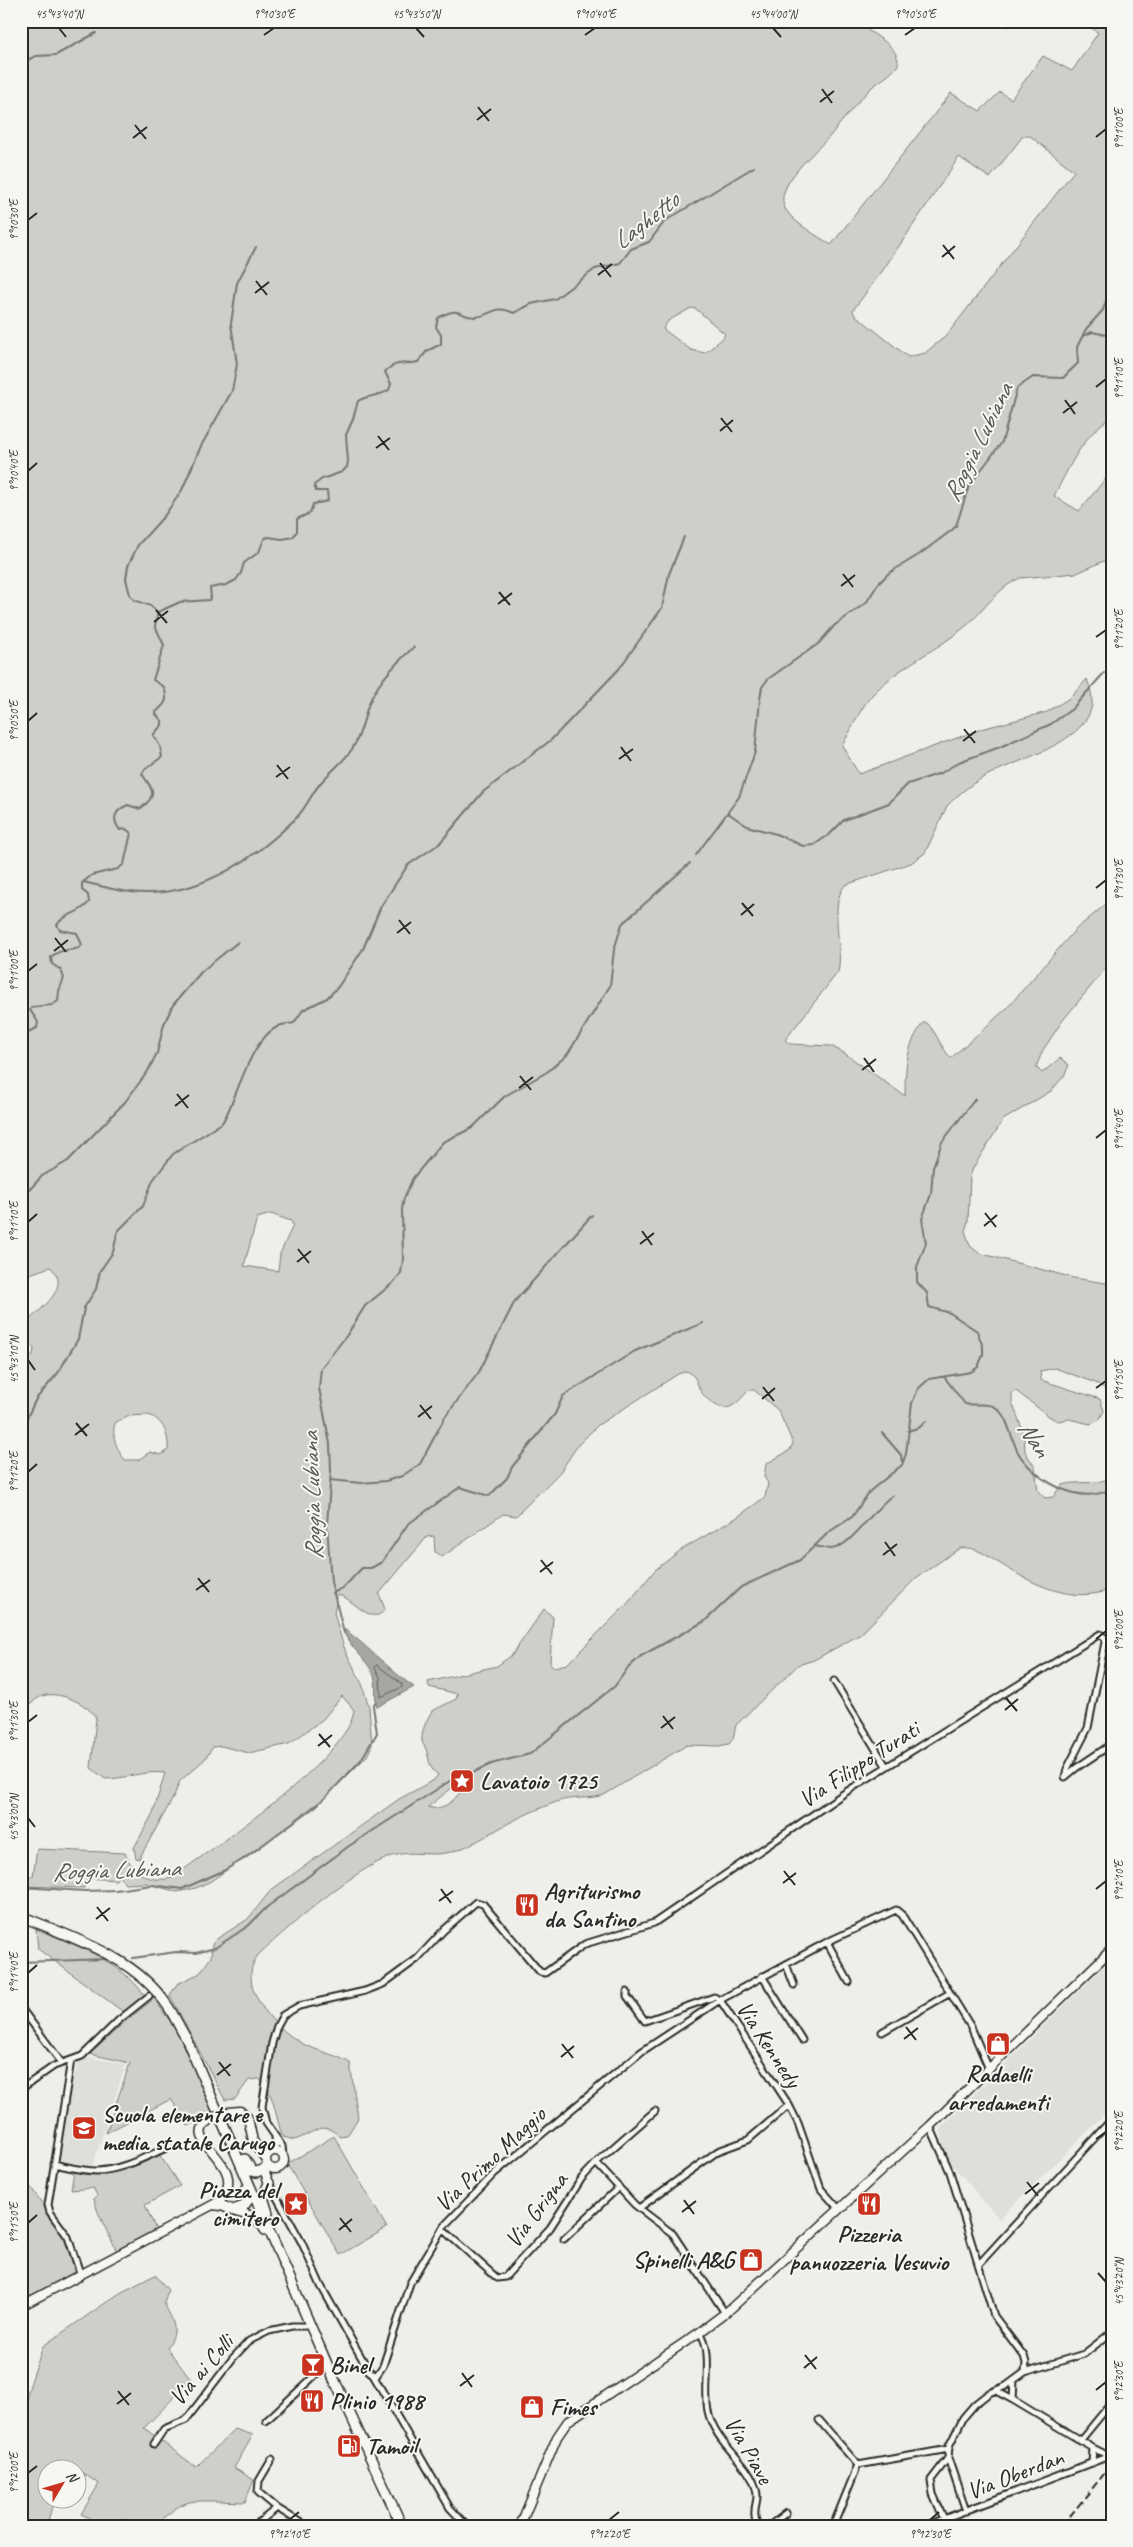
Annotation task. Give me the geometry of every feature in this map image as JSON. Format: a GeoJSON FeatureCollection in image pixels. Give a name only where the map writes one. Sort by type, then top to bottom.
{"type":"FeatureCollection","features":[{"type":"Feature","properties":{"kind":"main road"},"geometry":{"type":"LineString","coordinates":[[21,1916],[97,1948],[122,1962],[147,1983],[166,2004],[186,2038],[327,2364],[400,2521],[408,2526]]}},
{"type":"Feature","properties":{"kind":"main road"},"geometry":{"type":"LineString","coordinates":[[223,2124],[233,2134],[250,2170],[256,2172],[266,2158]]}},
{"type":"Feature","properties":{"kind":"main road"},"geometry":{"type":"LineString","coordinates":[[230,2140],[229,2150],[249,2199],[244,2206],[233,2210]]}},
{"type":"Feature","properties":{"kind":"main road"},"geometry":{"type":"LineString","coordinates":[[269,2183],[264,2193],[264,2202],[274,2227],[274,2241]]}},
{"type":"Feature","properties":{"kind":"main road"},"geometry":{"type":"LineString","coordinates":[[215,2205],[223,2205],[256,2219],[274,2241]]}},
{"type":"Feature","properties":{"kind":"street","name":"Via Filippo Turati"},"geometry":{"type":"LineString","coordinates":[[275,2137],[266,2123],[262,2100],[272,2043],[277,2026],[284,2015],[299,2006],[365,1991],[383,1984],[417,1959],[444,1930],[476,1902],[483,1904],[540,1972],[545,1973],[584,1944],[654,1923],[886,1766],[1100,1634],[1105,1639],[1088,1728],[1067,1769],[1065,1777],[1112,1744]]}},
{"type":"Feature","properties":{"kind":"street"},"geometry":{"type":"LineString","coordinates":[[834,1681],[886,1766]]}},
{"type":"Feature","properties":{"kind":"street","name":"Via Primo Maggio"},"geometry":{"type":"LineString","coordinates":[[373,2375],[378,2375],[384,2366],[410,2283],[442,2228],[495,2173],[640,2052],[720,2000],[762,1976],[827,1942],[896,1910],[902,1915],[950,1993]]}},
{"type":"Feature","properties":{"kind":"street"},"geometry":{"type":"LineString","coordinates":[[827,1942],[849,1982]]}},
{"type":"Feature","properties":{"kind":"street"},"geometry":{"type":"LineString","coordinates":[[520,2526],[557,2437],[568,2421],[725,2313],[930,2126],[1112,1949]]}},
{"type":"Feature","properties":{"kind":"street"},"geometry":{"type":"LineString","coordinates":[[786,1964],[794,1985]]}},
{"type":"Feature","properties":{"kind":"street"},"geometry":{"type":"LineString","coordinates":[[762,1976],[802,2040]]}},
{"type":"Feature","properties":{"kind":"street","name":"Via Kennedy"},"geometry":{"type":"LineString","coordinates":[[628,1992],[627,1996],[645,2022],[714,1997],[720,2000],[789,2105],[798,2123],[821,2189],[839,2209]]}},
{"type":"Feature","properties":{"kind":"street"},"geometry":{"type":"LineString","coordinates":[[882,2032],[950,1993],[972,2027],[989,2070]]}},
{"type":"Feature","properties":{"kind":"street"},"geometry":{"type":"LineString","coordinates":[[21,2090],[35,2078],[61,2062],[71,2060],[87,2052],[120,2020],[149,1996]]}},
{"type":"Feature","properties":{"kind":"street"},"geometry":{"type":"LineString","coordinates":[[21,2008],[61,2062]]}},
{"type":"Feature","properties":{"kind":"street"},"geometry":{"type":"LineString","coordinates":[[71,2060],[54,2164],[49,2208],[68,2237],[81,2276]]}},
{"type":"Feature","properties":{"kind":"street"},"geometry":{"type":"LineString","coordinates":[[639,2208],[718,2152],[748,2140],[789,2105]]}},
{"type":"Feature","properties":{"kind":"street"},"geometry":{"type":"LineString","coordinates":[[21,2306],[215,2205],[226,2192],[229,2182],[224,2166],[203,2139],[203,2128],[212,2118],[237,2110],[246,2116],[253,2141],[271,2168],[279,2167]]}},
{"type":"Feature","properties":{"kind":"street","name":"Via Grigna"},"geometry":{"type":"LineString","coordinates":[[442,2228],[497,2278],[503,2278],[550,2228],[580,2182],[596,2163],[655,2110]]}},
{"type":"Feature","properties":{"kind":"street"},"geometry":{"type":"LineString","coordinates":[[979,2264],[1112,2119]]}},
{"type":"Feature","properties":{"kind":"street"},"geometry":{"type":"LineString","coordinates":[[930,2126],[950,2172],[994,2316],[1024,2356],[1026,2363],[1025,2372]]}},
{"type":"Feature","properties":{"kind":"street"},"geometry":{"type":"LineString","coordinates":[[269,2183],[283,2163],[282,2146],[275,2137]]}},
{"type":"Feature","properties":{"kind":"street"},"geometry":{"type":"LineString","coordinates":[[275,2137],[276,2145],[266,2158],[269,2183],[302,2243],[321,2286],[450,2508],[467,2526]]}},
{"type":"Feature","properties":{"kind":"street"},"geometry":{"type":"LineString","coordinates":[[54,2164],[90,2171],[107,2170],[171,2146]]}},
{"type":"Feature","properties":{"kind":"street"},"geometry":{"type":"LineString","coordinates":[[266,2158],[277,2151],[283,2156]]}},
{"type":"Feature","properties":{"kind":"street"},"geometry":{"type":"LineString","coordinates":[[596,2163],[639,2208],[673,2234],[725,2313]]}},
{"type":"Feature","properties":{"kind":"street"},"geometry":{"type":"LineString","coordinates":[[564,2239],[619,2187]]}},
{"type":"Feature","properties":{"kind":"street","name":"Via ai Colli"},"geometry":{"type":"LineString","coordinates":[[154,2444],[164,2429],[186,2420],[233,2358],[249,2341],[268,2331],[292,2326],[310,2326]]}},
{"type":"Feature","properties":{"kind":"street","name":"Via Piave"},"geometry":{"type":"LineString","coordinates":[[700,2332],[704,2338],[706,2354],[708,2411],[720,2441],[739,2462],[756,2487],[758,2500],[754,2508],[756,2526]]}},
{"type":"Feature","properties":{"kind":"street"},"geometry":{"type":"LineString","coordinates":[[966,2511],[948,2458],[948,2449],[962,2418],[975,2404],[1025,2372],[1084,2354],[1112,2332]]}},
{"type":"Feature","properties":{"kind":"street"},"geometry":{"type":"LineString","coordinates":[[266,2421],[327,2364]]}},
{"type":"Feature","properties":{"kind":"street"},"geometry":{"type":"LineString","coordinates":[[1013,2400],[1014,2380]]}},
{"type":"Feature","properties":{"kind":"street"},"geometry":{"type":"LineString","coordinates":[[996,2391],[1080,2441],[1111,2456]]}},
{"type":"Feature","properties":{"kind":"street"},"geometry":{"type":"LineString","coordinates":[[1080,2441],[1112,2402]]}},
{"type":"Feature","properties":{"kind":"street"},"geometry":{"type":"LineString","coordinates":[[819,2420],[858,2465]]}},
{"type":"Feature","properties":{"kind":"street"},"geometry":{"type":"LineString","coordinates":[[1092,2463],[1093,2448]]}},
{"type":"Feature","properties":{"kind":"street"},"geometry":{"type":"LineString","coordinates":[[858,2465],[948,2449]]}},
{"type":"Feature","properties":{"kind":"street","name":"Via Oberdan"},"geometry":{"type":"LineString","coordinates":[[929,2525],[1111,2456]]}},
{"type":"Feature","properties":{"kind":"street"},"geometry":{"type":"LineString","coordinates":[[944,2519],[933,2494],[931,2480],[948,2458]]}},
{"type":"Feature","properties":{"kind":"street"},"geometry":{"type":"LineString","coordinates":[[272,2460],[259,2482],[258,2492],[277,2508],[306,2526]]}},
{"type":"Feature","properties":{"kind":"street"},"geometry":{"type":"LineString","coordinates":[[833,2526],[858,2465]]}},
{"type":"Feature","properties":{"kind":"street"},"geometry":{"type":"LineString","coordinates":[[254,2526],[277,2508]]}},
{"type":"Feature","properties":{"kind":"street"},"geometry":{"type":"LineString","coordinates":[[769,2526],[786,2513]]}},
{"type":"Feature","properties":{"kind":"shaded area"},"geometry":{"type":"Polygon","coordinates":[[[21,21],[855,21],[889,45],[894,51],[898,65],[890,74],[866,93],[798,170],[784,191],[783,201],[790,215],[831,245],[951,93],[980,111],[1000,92],[1011,99],[1043,56],[1072,71],[1098,33],[1083,21],[1112,21],[1112,417],[1102,424],[1085,442],[1071,463],[1054,496],[1079,511],[1112,471],[1112,565],[1104,561],[1077,573],[1020,578],[1012,582],[955,635],[907,666],[873,694],[856,719],[842,746],[859,774],[981,729],[1047,712],[1071,697],[1087,679],[1092,697],[1091,709],[1085,721],[1075,732],[1062,741],[990,774],[973,784],[957,797],[947,806],[925,853],[911,863],[845,885],[840,894],[837,915],[838,972],[785,1040],[790,1044],[831,1046],[905,1096],[905,1076],[910,1049],[923,1023],[927,1023],[951,1058],[1007,1008],[1075,930],[1112,899],[1112,961],[1063,1020],[1043,1050],[1036,1067],[1042,1073],[1060,1058],[1069,1065],[1064,1076],[1051,1091],[1003,1120],[973,1168],[970,1177],[968,1221],[965,1231],[970,1246],[979,1253],[1074,1278],[1112,1284],[1112,1402],[1108,1391],[1098,1384],[1055,1368],[1040,1371],[1041,1380],[1100,1399],[1104,1411],[1099,1420],[1090,1424],[1069,1419],[1058,1421],[1016,1391],[1012,1393],[1012,1402],[1024,1434],[1025,1452],[1035,1467],[1038,1491],[1045,1498],[1053,1497],[1060,1487],[1070,1483],[1098,1482],[1112,1477],[1112,1589],[1082,1595],[1053,1590],[1025,1578],[981,1552],[960,1548],[916,1578],[861,1634],[814,1660],[798,1665],[736,1725],[733,1739],[729,1744],[719,1746],[687,1745],[604,1795],[556,1802],[522,1816],[471,1844],[449,1852],[442,1854],[401,1854],[367,1868],[328,1895],[309,1911],[261,1952],[253,1964],[251,1977],[254,1990],[260,2004],[280,2028],[303,2044],[350,2063],[358,2118],[347,2136],[340,2137],[334,2132],[323,2128],[295,2140],[283,2137],[272,2098],[259,2079],[249,2080],[235,2099],[225,2100],[170,1995],[177,1984],[200,1973],[211,1957],[212,1944],[218,1938],[248,1919],[271,1890],[399,1799],[434,1780],[438,1775],[431,1768],[427,1751],[422,1742],[423,1729],[432,1711],[456,1699],[458,1694],[429,1687],[428,1682],[497,1666],[512,1655],[544,1609],[553,1617],[550,1663],[554,1667],[567,1664],[628,1603],[655,1570],[681,1550],[736,1518],[765,1497],[768,1483],[764,1477],[766,1464],[790,1450],[793,1443],[778,1410],[754,1390],[749,1390],[732,1406],[723,1408],[714,1404],[706,1397],[690,1373],[687,1371],[678,1374],[598,1425],[578,1445],[560,1472],[516,1516],[503,1514],[442,1557],[435,1552],[434,1536],[427,1537],[379,1594],[385,1609],[380,1614],[368,1614],[338,1595],[334,1612],[345,1650],[362,1684],[369,1707],[372,1745],[367,1756],[316,1807],[211,1881],[196,1888],[177,1892],[146,1883],[125,1884],[119,1876],[116,1880],[87,1878],[84,1888],[21,1886],[21,1876],[33,1876],[37,1849],[125,1853],[128,1860],[143,1875],[156,1879],[172,1878],[246,1824],[305,1776],[330,1752],[347,1729],[354,1710],[342,1696],[323,1719],[289,1744],[249,1753],[221,1746],[213,1747],[204,1760],[180,1781],[173,1798],[139,1859],[136,1858],[134,1848],[153,1813],[165,1773],[157,1772],[105,1779],[91,1768],[96,1718],[86,1707],[71,1699],[63,1696],[47,1695],[38,1698],[21,1711],[21,1360],[33,1355],[34,1348],[22,1340],[21,1327],[50,1300],[56,1292],[58,1283],[57,1275],[50,1267],[21,1277],[21,21]],[[1023,136],[990,178],[959,157],[881,273],[853,310],[854,314],[908,357],[925,353],[946,336],[1074,171],[1030,136],[1023,136]],[[691,308],[668,321],[663,329],[691,350],[705,353],[722,339],[725,334],[696,309],[691,308]],[[271,1214],[257,1218],[244,1266],[278,1271],[280,1254],[293,1225],[291,1221],[271,1214]],[[148,1415],[127,1416],[115,1423],[115,1443],[125,1460],[138,1460],[150,1452],[161,1455],[168,1450],[164,1428],[153,1417],[148,1415]],[[455,1772],[453,1787],[428,1807],[434,1808],[446,1805],[456,1797],[465,1781],[460,1772],[455,1772]]]}},
{"type":"Feature","properties":{"kind":"shaded area"},"geometry":{"type":"Polygon","coordinates":[[[36,1929],[81,1948],[110,1963],[135,1983],[145,1996],[127,2011],[122,2011],[38,1949],[36,1929]]]}},
{"type":"Feature","properties":{"kind":"shaded area"},"geometry":{"type":"Polygon","coordinates":[[[1112,1958],[1112,2107],[999,2219],[948,2160],[940,2128],[1112,1958]]]}},
{"type":"Feature","properties":{"kind":"shaded area"},"geometry":{"type":"Polygon","coordinates":[[[154,1999],[181,2036],[215,2114],[188,2126],[171,2099],[106,2133],[130,2063],[90,2054],[128,2019],[154,1999]]]}},
{"type":"Feature","properties":{"kind":"shaded area","name":"Scuola elementare e media statale Carugo"},"geometry":{"type":"Polygon","coordinates":[[[86,2057],[126,2064],[92,2167],[59,2162],[68,2095],[78,2063],[86,2057]]]}},
{"type":"Feature","properties":{"kind":"shaded area"},"geometry":{"type":"Polygon","coordinates":[[[334,2136],[387,2228],[340,2255],[287,2164],[334,2136]]]}},
{"type":"Feature","properties":{"kind":"shaded area"},"geometry":{"type":"Polygon","coordinates":[[[159,2154],[180,2186],[145,2205],[156,2230],[117,2252],[98,2212],[94,2198],[97,2195],[93,2188],[71,2190],[74,2171],[108,2173],[118,2171],[138,2165],[159,2154]]]}},
{"type":"Feature","properties":{"kind":"shaded area"},"geometry":{"type":"Polygon","coordinates":[[[21,2173],[66,2238],[76,2269],[71,2274],[24,2300],[21,2300],[21,2173]]]}},
{"type":"Feature","properties":{"kind":"shaded area"},"geometry":{"type":"Polygon","coordinates":[[[155,2275],[168,2290],[164,2303],[174,2330],[167,2348],[191,2380],[144,2428],[196,2467],[235,2429],[253,2435],[234,2468],[254,2480],[245,2502],[191,2502],[177,2508],[152,2525],[136,2523],[124,2518],[121,2526],[105,2526],[81,2514],[83,2510],[88,2510],[88,2502],[99,2484],[88,2477],[88,2460],[38,2460],[38,2510],[51,2510],[47,2526],[21,2526],[21,2441],[25,2436],[28,2391],[43,2346],[120,2293],[155,2275]]]}},
{"type":"Feature","properties":{"kind":"water"},"geometry":{"type":"Polygon","coordinates":[[[343,1630],[346,1630],[414,1687],[377,1707],[374,1676],[349,1642],[343,1630]]]}},
{"type":"Feature","properties":{"kind":"waterway"},"geometry":{"type":"LineString","coordinates":[[21,63],[36,56],[56,55],[96,33]]}},
{"type":"Feature","properties":{"kind":"waterway","name":"Laghetto"},"geometry":{"type":"LineString","coordinates":[[21,1035],[37,1028],[38,1022],[30,1010],[32,1007],[52,1005],[58,1001],[59,991],[64,978],[61,970],[52,964],[51,957],[60,952],[76,949],[82,945],[77,933],[60,930],[57,925],[64,918],[82,909],[89,902],[88,895],[82,890],[82,883],[92,875],[118,869],[124,864],[131,833],[126,829],[120,830],[117,826],[115,819],[117,812],[128,805],[140,809],[152,796],[151,789],[142,774],[145,769],[162,757],[160,746],[153,735],[162,725],[162,721],[155,713],[164,705],[166,699],[164,687],[153,680],[164,645],[155,626],[158,612],[180,602],[209,600],[211,597],[210,588],[226,585],[236,580],[241,573],[244,563],[259,552],[264,539],[268,537],[282,539],[293,537],[297,531],[297,519],[310,513],[313,504],[328,501],[327,491],[316,491],[314,485],[322,479],[342,472],[347,467],[346,435],[358,401],[389,390],[391,384],[385,372],[389,368],[397,364],[418,362],[427,351],[441,344],[441,335],[436,327],[438,318],[452,312],[470,317],[482,316],[498,310],[514,313],[531,304],[555,299],[595,269],[620,263],[631,249],[649,242],[665,221],[754,167]]}},
{"type":"Feature","properties":{"kind":"waterway"},"geometry":{"type":"LineString","coordinates":[[158,613],[151,606],[134,600],[130,595],[126,579],[128,566],[138,545],[165,515],[182,490],[201,446],[232,391],[237,364],[231,324],[237,283],[256,247]]}},
{"type":"Feature","properties":{"kind":"waterway","name":"Roggia Lubiana"},"geometry":{"type":"LineString","coordinates":[[696,855],[739,797],[755,752],[762,687],[768,679],[818,644],[835,625],[866,603],[878,584],[889,573],[920,554],[956,526],[969,486],[1002,442],[1017,388],[1033,377],[1063,378],[1078,363],[1077,347],[1086,329],[1103,310],[1112,283]]}},
{"type":"Feature","properties":{"kind":"waterway"},"geometry":{"type":"LineString","coordinates":[[1083,336],[1092,332],[1112,336]]}},
{"type":"Feature","properties":{"kind":"waterway"},"geometry":{"type":"LineString","coordinates":[[21,1430],[36,1399],[58,1373],[78,1339],[84,1308],[96,1289],[100,1271],[113,1252],[118,1231],[143,1206],[153,1180],[173,1154],[222,1123],[252,1056],[269,1033],[281,1025],[294,1023],[303,1010],[327,998],[338,987],[363,949],[381,906],[408,865],[439,844],[483,792],[551,740],[619,669],[662,608],[669,574],[684,537]]}},
{"type":"Feature","properties":{"kind":"waterway"},"geometry":{"type":"LineString","coordinates":[[83,882],[133,892],[170,891],[210,879],[247,859],[299,815],[319,785],[348,754],[358,739],[368,706],[376,690],[394,666],[414,647]]}},
{"type":"Feature","properties":{"kind":"waterway"},"geometry":{"type":"LineString","coordinates":[[728,813],[747,826],[776,834],[803,846],[814,845],[830,834],[844,820],[889,803],[908,784],[941,773],[959,762],[1000,747],[1051,724],[1072,709],[1104,673]]}},
{"type":"Feature","properties":{"kind":"waterway","name":"Roggia Lubiana"},"geometry":{"type":"LineString","coordinates":[[344,1633],[331,1582],[327,1524],[331,1471],[330,1444],[319,1388],[321,1368],[347,1335],[365,1306],[393,1283],[401,1273],[403,1260],[402,1209],[404,1198],[413,1178],[443,1142],[472,1128],[505,1096],[547,1072],[567,1055],[610,986],[614,950],[622,924],[690,863]]}},
{"type":"Feature","properties":{"kind":"waterway"},"geometry":{"type":"LineString","coordinates":[[21,1199],[42,1176],[68,1161],[125,1102],[148,1071],[157,1053],[164,1024],[173,1005],[202,971],[238,942]]}},
{"type":"Feature","properties":{"kind":"waterway","name":"Laghetto"},"geometry":{"type":"LineString","coordinates":[[21,1062],[21,1075]]}},
{"type":"Feature","properties":{"kind":"waterway"},"geometry":{"type":"LineString","coordinates":[[464,1777],[491,1764],[530,1754],[615,1686],[627,1669],[641,1656],[705,1621],[741,1587],[800,1560],[829,1532],[852,1517],[870,1491],[902,1465],[906,1454],[912,1403],[918,1389],[929,1379],[971,1372],[978,1367],[983,1355],[983,1347],[977,1331],[950,1313],[929,1307],[927,1293],[917,1282],[917,1267],[926,1243],[922,1219],[931,1194],[933,1167],[942,1142],[975,1099]]}},
{"type":"Feature","properties":{"kind":"waterway"},"geometry":{"type":"LineString","coordinates":[[330,1480],[361,1483],[386,1481],[402,1476],[420,1464],[445,1417],[479,1372],[515,1301],[592,1215]]}},
{"type":"Feature","properties":{"kind":"waterway"},"geometry":{"type":"LineString","coordinates":[[333,1593],[344,1587],[362,1568],[371,1568],[382,1562],[408,1524],[460,1487],[489,1496],[507,1478],[512,1467],[555,1414],[563,1396],[635,1351],[703,1323]]}},
{"type":"Feature","properties":{"kind":"waterway","name":"Nan"},"geometry":{"type":"LineString","coordinates":[[945,1378],[965,1404],[988,1405],[1000,1411],[1007,1422],[1019,1454],[1036,1473],[1048,1482],[1073,1493],[1100,1493],[1112,1488]]}},
{"type":"Feature","properties":{"kind":"waterway"},"geometry":{"type":"LineString","coordinates":[[908,1431],[920,1427],[926,1421]]}},
{"type":"Feature","properties":{"kind":"waterway"},"geometry":{"type":"LineString","coordinates":[[882,1433],[901,1455],[902,1461]]}},
{"type":"Feature","properties":{"kind":"waterway"},"geometry":{"type":"LineString","coordinates":[[815,1546],[831,1549],[847,1542],[885,1501],[893,1495]]}},
{"type":"Feature","properties":{"kind":"waterway","name":"Roggia Lubiana"},"geometry":{"type":"LineString","coordinates":[[21,1887],[85,1891],[116,1890],[152,1885],[182,1889],[223,1871],[244,1859],[324,1799],[361,1760],[377,1733],[373,1706],[376,1701]]}},
{"type":"Feature","properties":{"kind":"waterway"},"geometry":{"type":"LineString","coordinates":[[133,1958],[176,1952],[196,1953],[215,1948],[248,1926],[267,1907],[349,1846],[456,1777]]}},
{"type":"Feature","properties":{"kind":"waterway"},"geometry":{"type":"LineString","coordinates":[[21,1962],[107,1959]]}},
{"type":"Feature","properties":{"kind":"railway"},"geometry":{"type":"LineString","coordinates":[[1062,2526],[1112,2464]]}},
{"type":"Feature","properties":{"kind":"place","name":"Lavatoio 1725"},"geometry":{"type":"Point","coordinates":[462,1781]}},
{"type":"Feature","properties":{"kind":"place","name":"Agriturismo da Santino"},"geometry":{"type":"Point","coordinates":[527,1905]}},
{"type":"Feature","properties":{"kind":"place","name":"Radaelli arredamenti"},"geometry":{"type":"Point","coordinates":[998,2044]}},
{"type":"Feature","properties":{"kind":"place","name":"Scuola elementare e media statale Carugo"},"geometry":{"type":"Point","coordinates":[84,2128]}},
{"type":"Feature","properties":{"kind":"place","name":"Piazza del cimitero"},"geometry":{"type":"Point","coordinates":[296,2204]}},
{"type":"Feature","properties":{"kind":"place","name":"Pizzeria panuozzeria Vesuvio"},"geometry":{"type":"Point","coordinates":[869,2204]}},
{"type":"Feature","properties":{"kind":"place","name":"Spinelli A&G"},"geometry":{"type":"Point","coordinates":[751,2260]}},
{"type":"Feature","properties":{"kind":"place","name":"Binel"},"geometry":{"type":"Point","coordinates":[313,2365]}},
{"type":"Feature","properties":{"kind":"place","name":"Plinio 1988"},"geometry":{"type":"Point","coordinates":[312,2401]}},
{"type":"Feature","properties":{"kind":"place","name":"Fimes"},"geometry":{"type":"Point","coordinates":[532,2407]}},
{"type":"Feature","properties":{"kind":"place","name":"Tamoil"},"geometry":{"type":"Point","coordinates":[349,2446]}}]}
